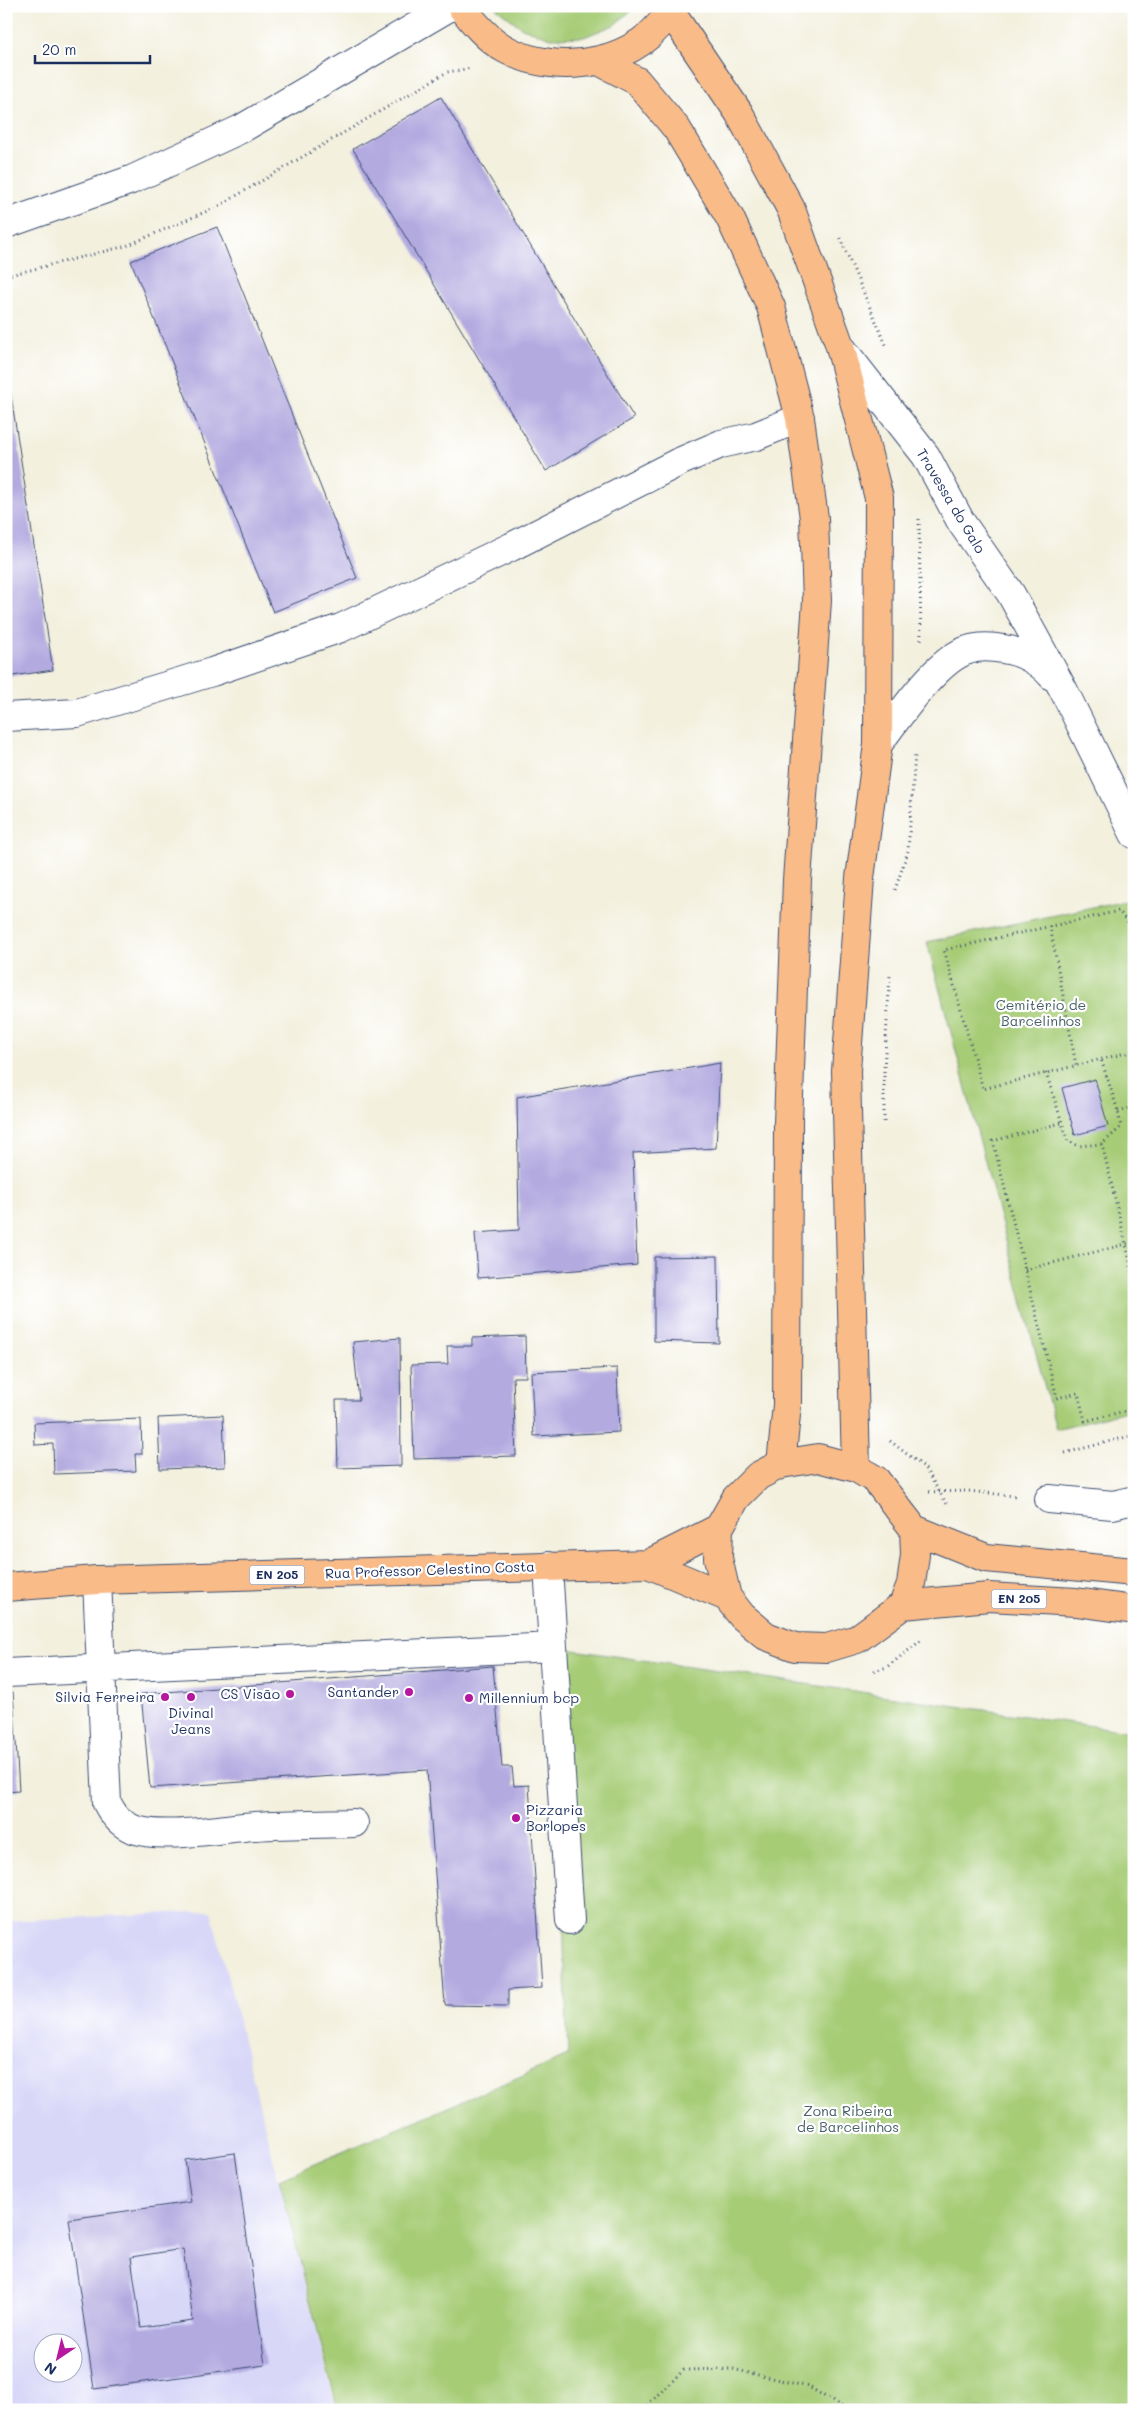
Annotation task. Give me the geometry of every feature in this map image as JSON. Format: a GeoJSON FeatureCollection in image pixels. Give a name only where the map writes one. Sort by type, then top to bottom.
{"type":"FeatureCollection","features":[{"type":"Feature","properties":{"kind":"main road"},"geometry":{"type":"LineString","coordinates":[[461,6],[478,28],[504,48],[534,61],[567,65],[599,61],[627,50],[651,33],[671,8],[739,113],[791,209],[840,346],[879,498],[878,744],[860,878],[846,1071],[856,1468]]}},
{"type":"Feature","properties":{"kind":"main road"},"geometry":{"type":"LineString","coordinates":[[599,61],[637,81],[678,129],[730,218],[771,307],[800,418],[814,518],[817,601],[797,880],[788,1123],[787,1405],[781,1464]]}},
{"type":"Feature","properties":{"kind":"main road"},"geometry":{"type":"LineString","coordinates":[[914,1529],[915,1555],[911,1584],[903,1605],[857,1639],[827,1648],[795,1647],[766,1636],[742,1616],[727,1597],[718,1558],[719,1528],[736,1498],[758,1476],[781,1464],[818,1458],[856,1468],[876,1480],[914,1529],[986,1558],[1134,1572]]}},
{"type":"Feature","properties":{"kind":"main road"},"geometry":{"type":"LineString","coordinates":[[648,1564],[719,1528]]}},
{"type":"Feature","properties":{"kind":"main road","name":"Rua Professor Celestino Costa"},"geometry":{"type":"LineString","coordinates":[[6,1587],[96,1580],[648,1564],[727,1597]]}},
{"type":"Feature","properties":{"kind":"main road","name":"EN 205"},"geometry":{"type":"LineString","coordinates":[[903,1605],[989,1597],[1076,1602],[1134,1610]]}},
{"type":"Feature","properties":{"kind":"street"},"geometry":{"type":"LineString","coordinates":[[6,224],[131,180],[241,129],[451,6]]}},
{"type":"Feature","properties":{"kind":"street","name":"Travessa do Galo"},"geometry":{"type":"LineString","coordinates":[[840,346],[926,456],[961,522],[1011,594],[1064,691],[1134,834]]}},
{"type":"Feature","properties":{"kind":"street"},"geometry":{"type":"LineString","coordinates":[[6,717],[77,712],[212,672],[342,628],[511,547],[679,462],[721,444],[756,436],[800,418]]}},
{"type":"Feature","properties":{"kind":"street","name":"Travessa do Galo"},"geometry":{"type":"LineString","coordinates":[[878,744],[925,684],[948,662],[967,650],[990,647],[1017,650],[1046,669],[1064,691]]}},
{"type":"Feature","properties":{"kind":"street"},"geometry":{"type":"LineString","coordinates":[[1049,1499],[1112,1505],[1134,1500]]}},
{"type":"Feature","properties":{"kind":"street"},"geometry":{"type":"LineString","coordinates":[[548,1566],[570,1920]]}},
{"type":"Feature","properties":{"kind":"street"},"geometry":{"type":"LineString","coordinates":[[96,1580],[107,1803],[113,1815],[122,1823],[134,1829],[168,1833],[254,1826],[354,1823]]}},
{"type":"Feature","properties":{"kind":"street"},"geometry":{"type":"LineString","coordinates":[[6,1673],[554,1647]]}},
{"type":"Feature","properties":{"kind":"path"},"geometry":{"type":"LineString","coordinates":[[6,276],[126,246],[219,206],[446,72],[475,67]]}},
{"type":"Feature","properties":{"kind":"path"},"geometry":{"type":"LineString","coordinates":[[1134,930],[1119,911],[944,950],[983,1089],[1134,1051]]}},
{"type":"Feature","properties":{"kind":"path"},"geometry":{"type":"LineString","coordinates":[[1050,926],[1076,1065]]}},
{"type":"Feature","properties":{"kind":"path"},"geometry":{"type":"LineString","coordinates":[[1046,1073],[1068,1140],[1079,1146],[1102,1144],[1120,1127],[1118,1111],[1101,1059]]}},
{"type":"Feature","properties":{"kind":"path"},"geometry":{"type":"LineString","coordinates":[[1118,1111],[1134,1107]]}},
{"type":"Feature","properties":{"kind":"path"},"geometry":{"type":"LineString","coordinates":[[1061,1123],[994,1141],[1056,1398],[1078,1393],[1085,1421],[1134,1408]]}},
{"type":"Feature","properties":{"kind":"path"},"geometry":{"type":"LineString","coordinates":[[1102,1144],[1134,1278]]}},
{"type":"Feature","properties":{"kind":"path"},"geometry":{"type":"LineString","coordinates":[[1025,1270],[1134,1242]]}},
{"type":"Feature","properties":{"kind":"path"},"geometry":{"type":"LineString","coordinates":[[1065,1453],[1134,1435]]}},
{"type":"Feature","properties":{"kind":"path"},"geometry":{"type":"LineString","coordinates":[[885,1438],[924,1467],[961,1527],[957,1546]]}},
{"type":"Feature","properties":{"kind":"path"},"geometry":{"type":"LineString","coordinates":[[968,1491],[1049,1499]]}},
{"type":"Feature","properties":{"kind":"path"},"geometry":{"type":"LineString","coordinates":[[870,1672],[887,1667],[931,1632],[944,1613],[947,1601]]}},
{"type":"Feature","properties":{"kind":"path"},"geometry":{"type":"LineString","coordinates":[[646,2410],[648,2404],[684,2370],[732,2369],[809,2387],[846,2410]]}},
{"type":"Feature","properties":{"kind":"shaded area"},"geometry":{"type":"Polygon","coordinates":[[[211,1911],[336,2410],[6,2410],[6,1921],[211,1911]]]}},
{"type":"Feature","properties":{"kind":"green space"},"geometry":{"type":"Polygon","coordinates":[[[494,6],[637,6],[614,25],[584,37],[551,38],[522,28],[494,6]]]}},
{"type":"Feature","properties":{"kind":"green space","name":"Cemitério de Barcelinhos"},"geometry":{"type":"Polygon","coordinates":[[[1126,900],[1134,911],[1134,1409],[1056,1429],[927,942],[1126,900]]]}},
{"type":"Feature","properties":{"kind":"green space","name":"Zona Ribeira de Barcelinhos"},"geometry":{"type":"Polygon","coordinates":[[[553,1647],[1134,1732],[1134,2410],[336,2410],[336,2403],[279,2179],[568,2056],[553,1647]]]}},
{"type":"Feature","properties":{"kind":"building"},"geometry":{"type":"Polygon","coordinates":[[[441,97],[634,418],[546,471],[353,149],[441,97]]]}},
{"type":"Feature","properties":{"kind":"building"},"geometry":{"type":"Polygon","coordinates":[[[217,227],[357,578],[273,612],[131,261],[217,227]]]}},
{"type":"Feature","properties":{"kind":"building"},"geometry":{"type":"Polygon","coordinates":[[[6,370],[53,670],[6,677],[6,370]]]}},
{"type":"Feature","properties":{"kind":"building"},"geometry":{"type":"Polygon","coordinates":[[[720,1063],[716,1148],[633,1153],[637,1265],[478,1278],[475,1233],[519,1230],[517,1097],[720,1063]]]}},
{"type":"Feature","properties":{"kind":"building"},"geometry":{"type":"Polygon","coordinates":[[[1095,1079],[1108,1126],[1075,1135],[1062,1088],[1095,1079]]]}},
{"type":"Feature","properties":{"kind":"building"},"geometry":{"type":"Polygon","coordinates":[[[718,1256],[719,1343],[654,1341],[654,1257],[718,1256]]]}},
{"type":"Feature","properties":{"kind":"building"},"geometry":{"type":"Polygon","coordinates":[[[525,1336],[526,1377],[513,1377],[516,1456],[414,1459],[411,1365],[448,1364],[447,1346],[472,1346],[472,1338],[525,1336]]]}},
{"type":"Feature","properties":{"kind":"building"},"geometry":{"type":"Polygon","coordinates":[[[400,1338],[401,1466],[338,1468],[336,1400],[359,1400],[353,1342],[400,1338]]]}},
{"type":"Feature","properties":{"kind":"building"},"geometry":{"type":"Polygon","coordinates":[[[617,1368],[619,1432],[534,1436],[531,1372],[617,1368]]]}},
{"type":"Feature","properties":{"kind":"building"},"geometry":{"type":"Polygon","coordinates":[[[223,1415],[225,1467],[160,1469],[158,1418],[223,1415]]]}},
{"type":"Feature","properties":{"kind":"building"},"geometry":{"type":"Polygon","coordinates":[[[141,1419],[142,1454],[135,1454],[136,1471],[54,1474],[53,1444],[35,1445],[34,1423],[141,1419]]]}},
{"type":"Feature","properties":{"kind":"building"},"geometry":{"type":"Polygon","coordinates":[[[493,1666],[502,1767],[512,1767],[514,1786],[529,1785],[542,1988],[508,1990],[508,2006],[445,2005],[427,1770],[150,1788],[141,1694],[493,1666]]]}},
{"type":"Feature","properties":{"kind":"building"},"geometry":{"type":"Polygon","coordinates":[[[13,1692],[19,1791],[6,1792],[6,1693],[13,1692]]]}},
{"type":"Feature","properties":{"kind":"building"},"geometry":{"type":"Polygon","coordinates":[[[235,2153],[265,2365],[94,2389],[69,2219],[191,2202],[185,2160],[235,2153]],[[183,2249],[131,2257],[141,2328],[193,2321],[183,2249]]]}},
{"type":"Feature","properties":{"kind":"place","name":"Santander"},"geometry":{"type":"Point","coordinates":[409,1692]}},
{"type":"Feature","properties":{"kind":"place","name":"CS Visão"},"geometry":{"type":"Point","coordinates":[290,1694]}},
{"type":"Feature","properties":{"kind":"place","name":"Silvia Ferreira"},"geometry":{"type":"Point","coordinates":[165,1697]}},
{"type":"Feature","properties":{"kind":"place","name":"Divinal Jeans"},"geometry":{"type":"Point","coordinates":[191,1697]}},
{"type":"Feature","properties":{"kind":"place","name":"Millennium bcp"},"geometry":{"type":"Point","coordinates":[469,1698]}},
{"type":"Feature","properties":{"kind":"place","name":"Pizzaria Borlopes"},"geometry":{"type":"Point","coordinates":[516,1818]}}]}
